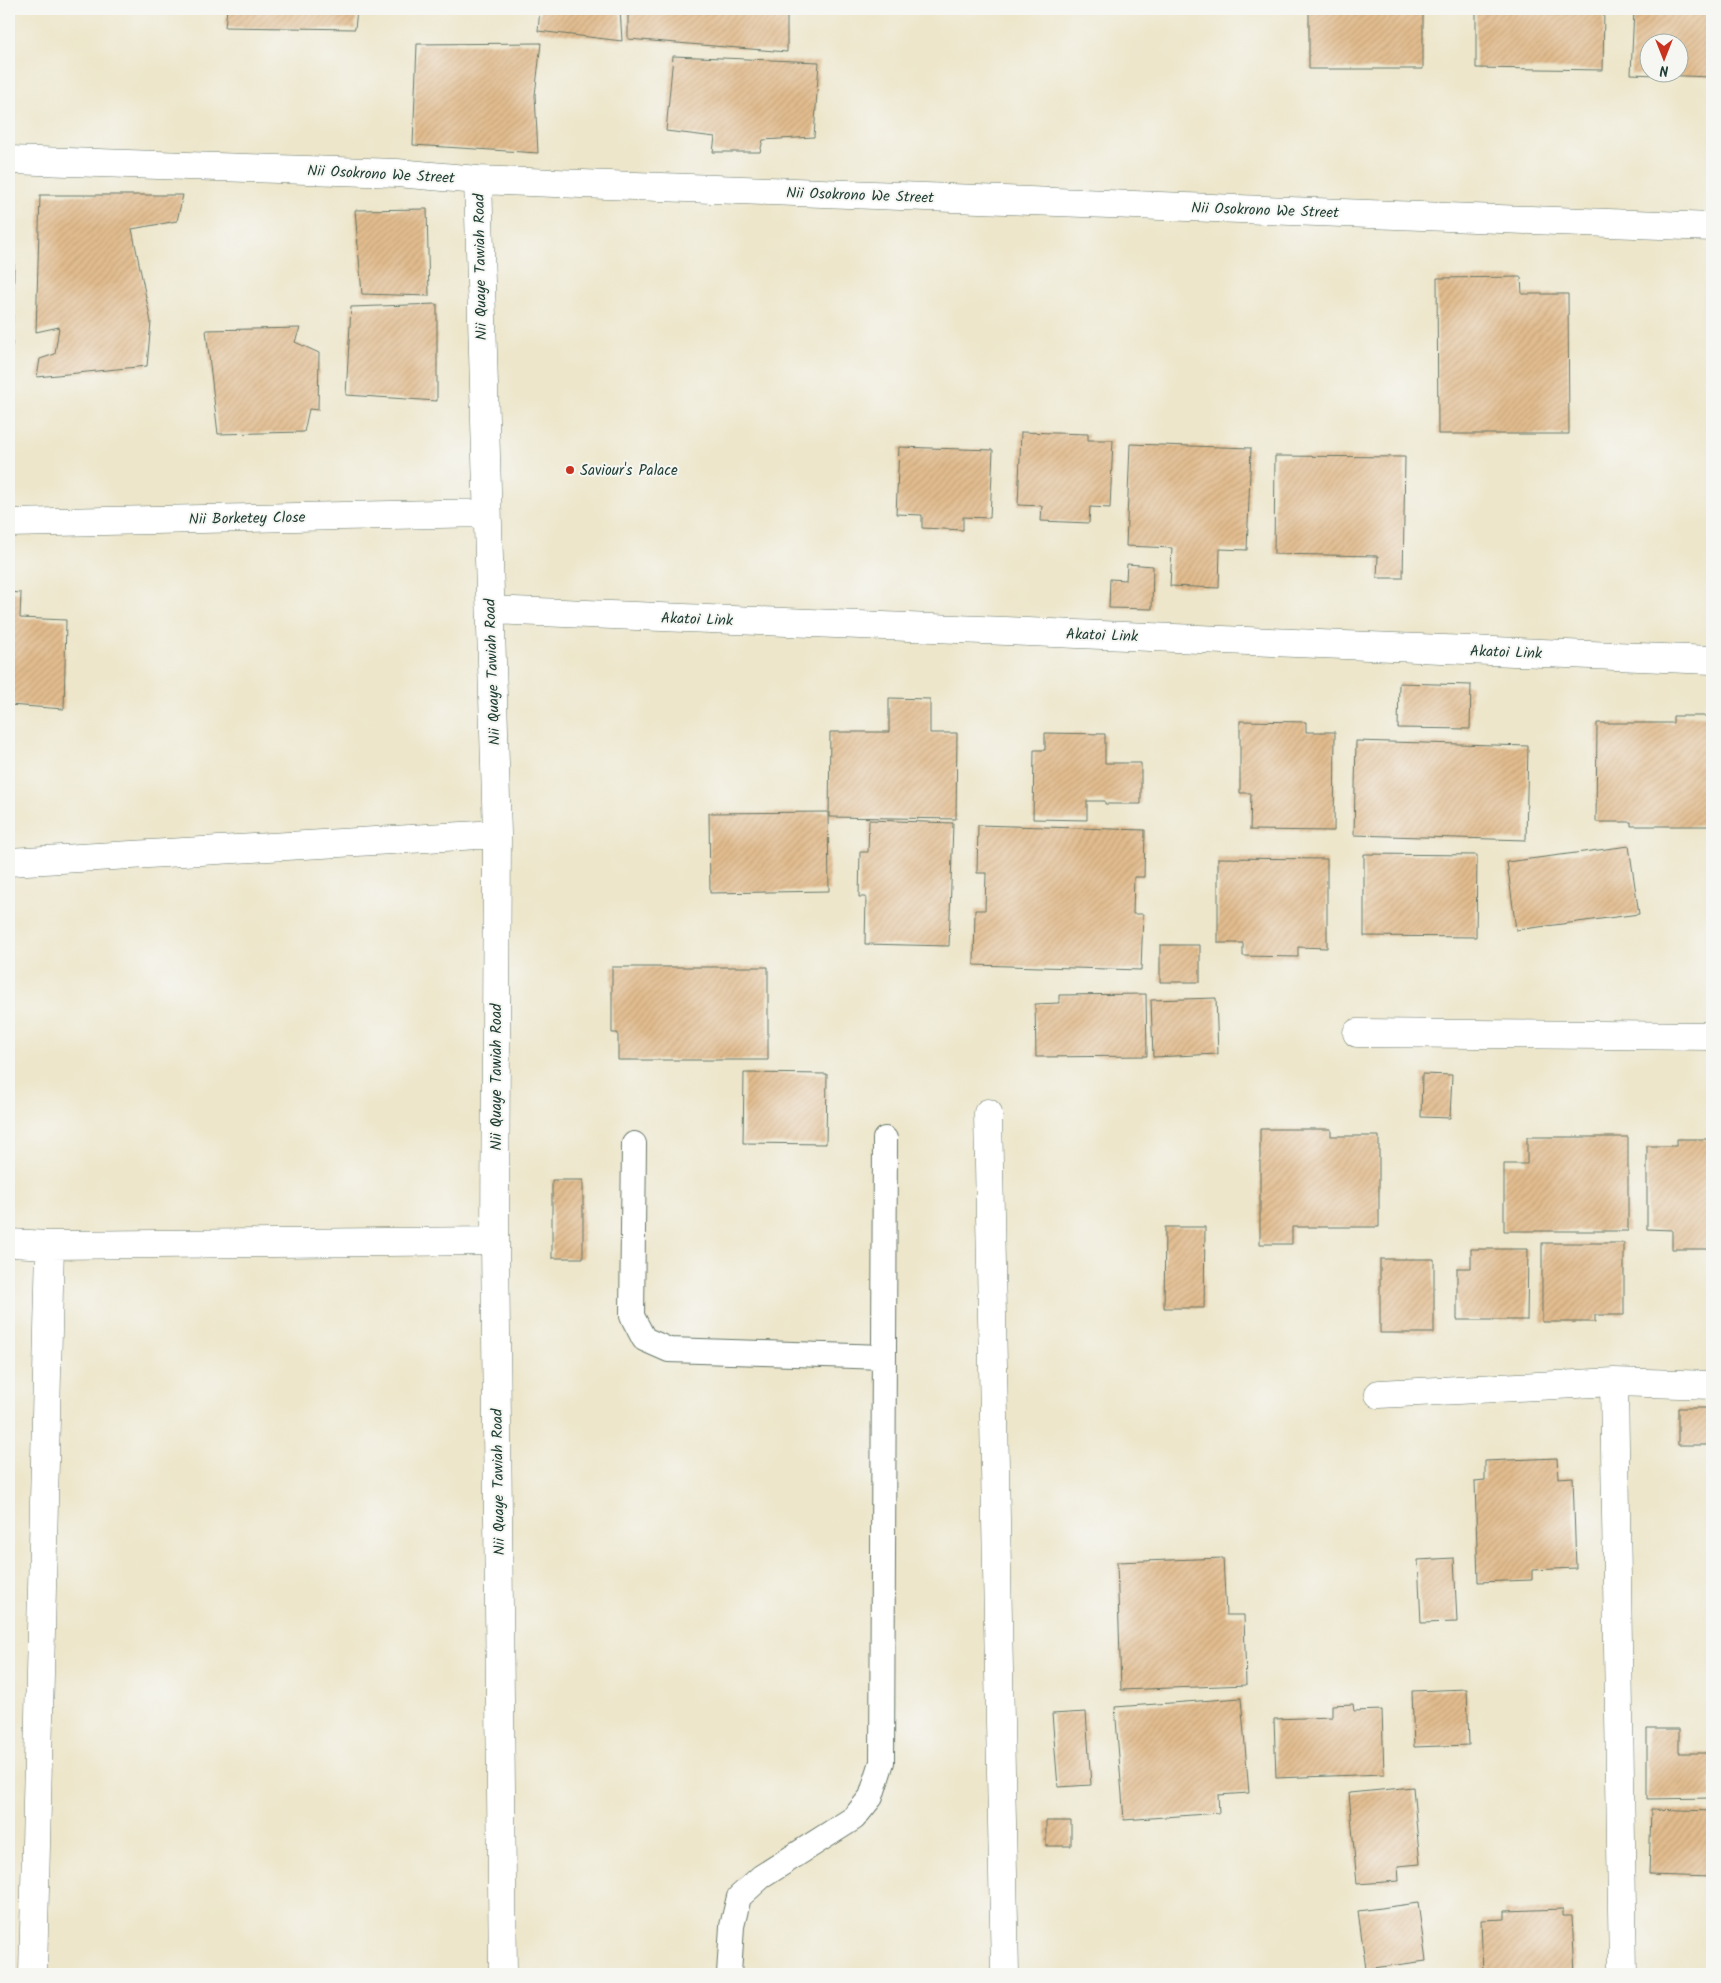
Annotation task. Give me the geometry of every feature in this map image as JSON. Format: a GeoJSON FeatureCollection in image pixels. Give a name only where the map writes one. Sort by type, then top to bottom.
{"type":"FeatureCollection","features":[{"type":"Feature","properties":{"kind":"street","name":"Nii Osokrono We Street"},"geometry":{"type":"LineString","coordinates":[[9,160],[397,173],[478,180],[1712,227]]}},
{"type":"Feature","properties":{"kind":"street","name":"Nii Quaye Tawiah Road"},"geometry":{"type":"LineString","coordinates":[[478,180],[496,834],[495,1241],[503,1974]]}},
{"type":"Feature","properties":{"kind":"street","name":"Nii Borketey Close"},"geometry":{"type":"LineString","coordinates":[[9,523],[486,513]]}},
{"type":"Feature","properties":{"kind":"street","name":"Akatoi Link"},"geometry":{"type":"LineString","coordinates":[[491,610],[1712,660]]}},
{"type":"Feature","properties":{"kind":"street"},"geometry":{"type":"LineString","coordinates":[[9,862],[496,834]]}},
{"type":"Feature","properties":{"kind":"street"},"geometry":{"type":"LineString","coordinates":[[1357,1033],[1712,1036]]}},
{"type":"Feature","properties":{"kind":"street"},"geometry":{"type":"LineString","coordinates":[[988,1113],[1005,1974]]}},
{"type":"Feature","properties":{"kind":"street"},"geometry":{"type":"LineString","coordinates":[[9,1243],[50,1245],[495,1241]]}},
{"type":"Feature","properties":{"kind":"street"},"geometry":{"type":"LineString","coordinates":[[33,1974],[50,1245]]}},
{"type":"Feature","properties":{"kind":"street"},"geometry":{"type":"LineString","coordinates":[[1379,1394],[1614,1382],[1712,1385]]}},
{"type":"Feature","properties":{"kind":"street"},"geometry":{"type":"LineString","coordinates":[[1614,1382],[1623,1974]]}},
{"type":"Feature","properties":{"kind":"lane"},"geometry":{"type":"LineString","coordinates":[[729,1974],[732,1926],[739,1897],[761,1877],[854,1818],[871,1797],[882,1762],[885,1139]]}},
{"type":"Feature","properties":{"kind":"lane"},"geometry":{"type":"LineString","coordinates":[[634,1144],[632,1316],[644,1339],[669,1350],[884,1358]]}},
{"type":"Feature","properties":{"kind":"building"},"geometry":{"type":"Polygon","coordinates":[[[227,9],[357,9],[355,29],[225,27],[227,9]]]}},
{"type":"Feature","properties":{"kind":"building"},"geometry":{"type":"Polygon","coordinates":[[[540,9],[620,9],[622,41],[538,31],[540,9]]]}},
{"type":"Feature","properties":{"kind":"building"},"geometry":{"type":"Polygon","coordinates":[[[628,9],[787,9],[787,52],[628,39],[628,9]]]}},
{"type":"Feature","properties":{"kind":"building"},"geometry":{"type":"Polygon","coordinates":[[[1309,9],[1453,9],[1453,11],[1423,11],[1423,69],[1309,69],[1309,9]]]}},
{"type":"Feature","properties":{"kind":"building"},"geometry":{"type":"Polygon","coordinates":[[[1476,9],[1604,9],[1603,70],[1476,68],[1476,9]]]}},
{"type":"Feature","properties":{"kind":"building"},"geometry":{"type":"Polygon","coordinates":[[[1634,9],[1712,9],[1711,77],[1688,76],[1688,32],[1638,32],[1638,74],[1631,74],[1634,9]]]}},
{"type":"Feature","properties":{"kind":"building"},"geometry":{"type":"Polygon","coordinates":[[[541,43],[535,95],[538,153],[413,145],[417,44],[541,43]]]}},
{"type":"Feature","properties":{"kind":"building"},"geometry":{"type":"Polygon","coordinates":[[[673,56],[819,62],[814,137],[763,140],[760,152],[713,152],[715,137],[666,131],[673,56]]]}},
{"type":"Feature","properties":{"kind":"building"},"geometry":{"type":"Polygon","coordinates":[[[40,195],[183,195],[177,221],[132,229],[151,322],[147,366],[37,377],[40,359],[55,354],[59,327],[36,332],[40,195]]]}},
{"type":"Feature","properties":{"kind":"building"},"geometry":{"type":"Polygon","coordinates":[[[427,209],[429,296],[362,294],[355,210],[427,209]]]}},
{"type":"Feature","properties":{"kind":"building"},"geometry":{"type":"Polygon","coordinates":[[[9,264],[14,264],[12,346],[9,346],[9,264]]]}},
{"type":"Feature","properties":{"kind":"building"},"geometry":{"type":"Polygon","coordinates":[[[1521,277],[1522,294],[1568,294],[1569,434],[1438,434],[1437,278],[1521,277]]]}},
{"type":"Feature","properties":{"kind":"building"},"geometry":{"type":"Polygon","coordinates":[[[437,304],[437,401],[346,395],[351,307],[437,304]]]}},
{"type":"Feature","properties":{"kind":"building"},"geometry":{"type":"Polygon","coordinates":[[[300,328],[295,342],[319,353],[318,410],[309,409],[304,432],[218,434],[206,330],[300,328]]]}},
{"type":"Feature","properties":{"kind":"building"},"geometry":{"type":"Polygon","coordinates":[[[1021,432],[1088,434],[1088,440],[1113,440],[1110,508],[1090,507],[1089,523],[1041,521],[1042,506],[1018,505],[1021,432]]]}},
{"type":"Feature","properties":{"kind":"building"},"geometry":{"type":"Polygon","coordinates":[[[1130,444],[1251,448],[1247,550],[1220,549],[1219,588],[1170,586],[1172,548],[1126,546],[1130,444]]]}},
{"type":"Feature","properties":{"kind":"building"},"geometry":{"type":"Polygon","coordinates":[[[899,447],[993,450],[990,518],[963,517],[963,530],[922,528],[922,515],[896,514],[899,447]]]}},
{"type":"Feature","properties":{"kind":"building"},"geometry":{"type":"Polygon","coordinates":[[[1275,456],[1405,457],[1403,578],[1377,578],[1378,556],[1274,554],[1275,456]]]}},
{"type":"Feature","properties":{"kind":"building"},"geometry":{"type":"Polygon","coordinates":[[[1127,564],[1153,566],[1152,609],[1109,608],[1110,579],[1126,580],[1127,564]]]}},
{"type":"Feature","properties":{"kind":"building"},"geometry":{"type":"Polygon","coordinates":[[[9,592],[21,593],[20,618],[66,620],[64,709],[9,705],[9,592]]]}},
{"type":"Feature","properties":{"kind":"building"},"geometry":{"type":"Polygon","coordinates":[[[1399,683],[1471,685],[1470,729],[1398,728],[1399,683]]]}},
{"type":"Feature","properties":{"kind":"building"},"geometry":{"type":"Polygon","coordinates":[[[889,698],[930,699],[930,733],[957,733],[956,819],[829,817],[830,732],[889,732],[889,698]]]}},
{"type":"Feature","properties":{"kind":"building"},"geometry":{"type":"Polygon","coordinates":[[[1673,716],[1709,716],[1709,826],[1631,826],[1631,822],[1596,822],[1597,723],[1673,723],[1673,716]]]}},
{"type":"Feature","properties":{"kind":"building"},"geometry":{"type":"Polygon","coordinates":[[[1240,721],[1306,722],[1306,732],[1335,732],[1334,831],[1250,830],[1251,793],[1240,793],[1240,721]]]}},
{"type":"Feature","properties":{"kind":"building"},"geometry":{"type":"Polygon","coordinates":[[[1045,733],[1105,734],[1105,763],[1141,763],[1141,804],[1105,804],[1105,801],[1087,801],[1087,820],[1033,819],[1034,750],[1045,750],[1045,733]]]}},
{"type":"Feature","properties":{"kind":"building"},"geometry":{"type":"Polygon","coordinates":[[[1356,741],[1528,746],[1526,840],[1354,835],[1356,741]]]}},
{"type":"Feature","properties":{"kind":"building"},"geometry":{"type":"Polygon","coordinates":[[[828,812],[829,891],[710,893],[709,813],[828,812]]]}},
{"type":"Feature","properties":{"kind":"building"},"geometry":{"type":"Polygon","coordinates":[[[869,820],[953,823],[949,946],[865,944],[866,897],[859,897],[860,852],[868,852],[869,820]]]}},
{"type":"Feature","properties":{"kind":"building"},"geometry":{"type":"Polygon","coordinates":[[[978,825],[1145,830],[1144,877],[1134,877],[1133,914],[1143,914],[1141,970],[974,965],[975,910],[985,910],[986,873],[977,873],[978,825]]]}},
{"type":"Feature","properties":{"kind":"building"},"geometry":{"type":"Polygon","coordinates":[[[1629,846],[1639,914],[1516,930],[1507,862],[1629,846]]]}},
{"type":"Feature","properties":{"kind":"building"},"geometry":{"type":"Polygon","coordinates":[[[1364,854],[1477,855],[1476,937],[1364,936],[1364,854]]]}},
{"type":"Feature","properties":{"kind":"building"},"geometry":{"type":"Polygon","coordinates":[[[1218,858],[1327,859],[1327,948],[1298,947],[1298,957],[1243,956],[1243,943],[1218,943],[1218,858]]]}},
{"type":"Feature","properties":{"kind":"building"},"geometry":{"type":"Polygon","coordinates":[[[1160,945],[1200,945],[1200,982],[1160,982],[1160,945]]]}},
{"type":"Feature","properties":{"kind":"building"},"geometry":{"type":"Polygon","coordinates":[[[612,967],[768,967],[768,1060],[618,1060],[618,1033],[612,1033],[612,967]]]}},
{"type":"Feature","properties":{"kind":"building"},"geometry":{"type":"Polygon","coordinates":[[[1146,994],[1147,1056],[1036,1057],[1035,1004],[1059,1003],[1059,995],[1146,994]]]}},
{"type":"Feature","properties":{"kind":"building"},"geometry":{"type":"Polygon","coordinates":[[[1216,998],[1218,1054],[1153,1057],[1151,1000],[1216,998]]]}},
{"type":"Feature","properties":{"kind":"building"},"geometry":{"type":"Polygon","coordinates":[[[744,1073],[827,1074],[826,1144],[743,1143],[744,1073]]]}},
{"type":"Feature","properties":{"kind":"building"},"geometry":{"type":"Polygon","coordinates":[[[1422,1074],[1452,1075],[1450,1118],[1421,1117],[1422,1074]]]}},
{"type":"Feature","properties":{"kind":"building"},"geometry":{"type":"Polygon","coordinates":[[[1260,1129],[1331,1129],[1331,1136],[1379,1136],[1379,1227],[1292,1227],[1292,1244],[1260,1244],[1260,1129]]]}},
{"type":"Feature","properties":{"kind":"building"},"geometry":{"type":"Polygon","coordinates":[[[1527,1137],[1628,1137],[1628,1231],[1504,1231],[1504,1164],[1527,1164],[1527,1137]]]}},
{"type":"Feature","properties":{"kind":"building"},"geometry":{"type":"Polygon","coordinates":[[[1677,1139],[1712,1139],[1712,1249],[1672,1249],[1672,1230],[1647,1229],[1647,1146],[1677,1146],[1677,1139]]]}},
{"type":"Feature","properties":{"kind":"building"},"geometry":{"type":"Polygon","coordinates":[[[552,1180],[583,1180],[583,1258],[552,1258],[552,1180]]]}},
{"type":"Feature","properties":{"kind":"building"},"geometry":{"type":"Polygon","coordinates":[[[1165,1227],[1205,1227],[1204,1308],[1164,1308],[1165,1227]]]}},
{"type":"Feature","properties":{"kind":"building"},"geometry":{"type":"Polygon","coordinates":[[[1542,1243],[1624,1243],[1624,1315],[1595,1315],[1595,1322],[1542,1322],[1542,1243]]]}},
{"type":"Feature","properties":{"kind":"building"},"geometry":{"type":"Polygon","coordinates":[[[1471,1249],[1528,1249],[1527,1320],[1457,1320],[1457,1268],[1471,1268],[1471,1249]]]}},
{"type":"Feature","properties":{"kind":"building"},"geometry":{"type":"Polygon","coordinates":[[[1380,1259],[1434,1259],[1434,1333],[1380,1333],[1380,1259]]]}},
{"type":"Feature","properties":{"kind":"building"},"geometry":{"type":"Polygon","coordinates":[[[1678,1408],[1712,1408],[1712,1445],[1678,1445],[1678,1408]]]}},
{"type":"Feature","properties":{"kind":"building"},"geometry":{"type":"Polygon","coordinates":[[[1557,1458],[1558,1478],[1573,1477],[1576,1568],[1532,1570],[1532,1580],[1478,1582],[1475,1481],[1485,1480],[1485,1461],[1557,1458]]]}},
{"type":"Feature","properties":{"kind":"building"},"geometry":{"type":"Polygon","coordinates":[[[1223,1558],[1226,1615],[1244,1615],[1246,1685],[1121,1690],[1117,1562],[1223,1558]]]}},
{"type":"Feature","properties":{"kind":"building"},"geometry":{"type":"Polygon","coordinates":[[[1454,1558],[1457,1622],[1421,1623],[1418,1560],[1454,1558]]]}},
{"type":"Feature","properties":{"kind":"building"},"geometry":{"type":"Polygon","coordinates":[[[1467,1689],[1469,1745],[1414,1747],[1412,1691],[1467,1689]]]}},
{"type":"Feature","properties":{"kind":"building"},"geometry":{"type":"Polygon","coordinates":[[[1241,1698],[1249,1793],[1218,1795],[1219,1813],[1124,1820],[1115,1707],[1241,1698]]]}},
{"type":"Feature","properties":{"kind":"building"},"geometry":{"type":"Polygon","coordinates":[[[1353,1704],[1354,1711],[1382,1710],[1384,1774],[1276,1778],[1274,1719],[1332,1717],[1332,1705],[1353,1704]]]}},
{"type":"Feature","properties":{"kind":"building"},"geometry":{"type":"Polygon","coordinates":[[[1086,1712],[1091,1785],[1058,1787],[1052,1714],[1086,1712]]]}},
{"type":"Feature","properties":{"kind":"building"},"geometry":{"type":"Polygon","coordinates":[[[1647,1729],[1679,1729],[1679,1753],[1712,1753],[1712,1798],[1647,1799],[1647,1729]]]}},
{"type":"Feature","properties":{"kind":"building"},"geometry":{"type":"Polygon","coordinates":[[[1413,1787],[1420,1864],[1398,1866],[1399,1881],[1357,1884],[1349,1793],[1413,1787]]]}},
{"type":"Feature","properties":{"kind":"building"},"geometry":{"type":"Polygon","coordinates":[[[1651,1809],[1712,1811],[1712,1877],[1649,1875],[1651,1809]]]}},
{"type":"Feature","properties":{"kind":"building"},"geometry":{"type":"Polygon","coordinates":[[[1046,1821],[1071,1821],[1071,1846],[1046,1846],[1046,1821]]]}},
{"type":"Feature","properties":{"kind":"building"},"geometry":{"type":"Polygon","coordinates":[[[1418,1903],[1426,1961],[1366,1969],[1358,1911],[1418,1903]]]}},
{"type":"Feature","properties":{"kind":"building"},"geometry":{"type":"Polygon","coordinates":[[[1563,1909],[1563,1916],[1572,1916],[1575,1974],[1483,1974],[1481,1920],[1505,1919],[1505,1911],[1563,1909]]]}},
{"type":"Feature","properties":{"kind":"place","name":"Saviour's Palace"},"geometry":{"type":"Point","coordinates":[570,470]}}]}
